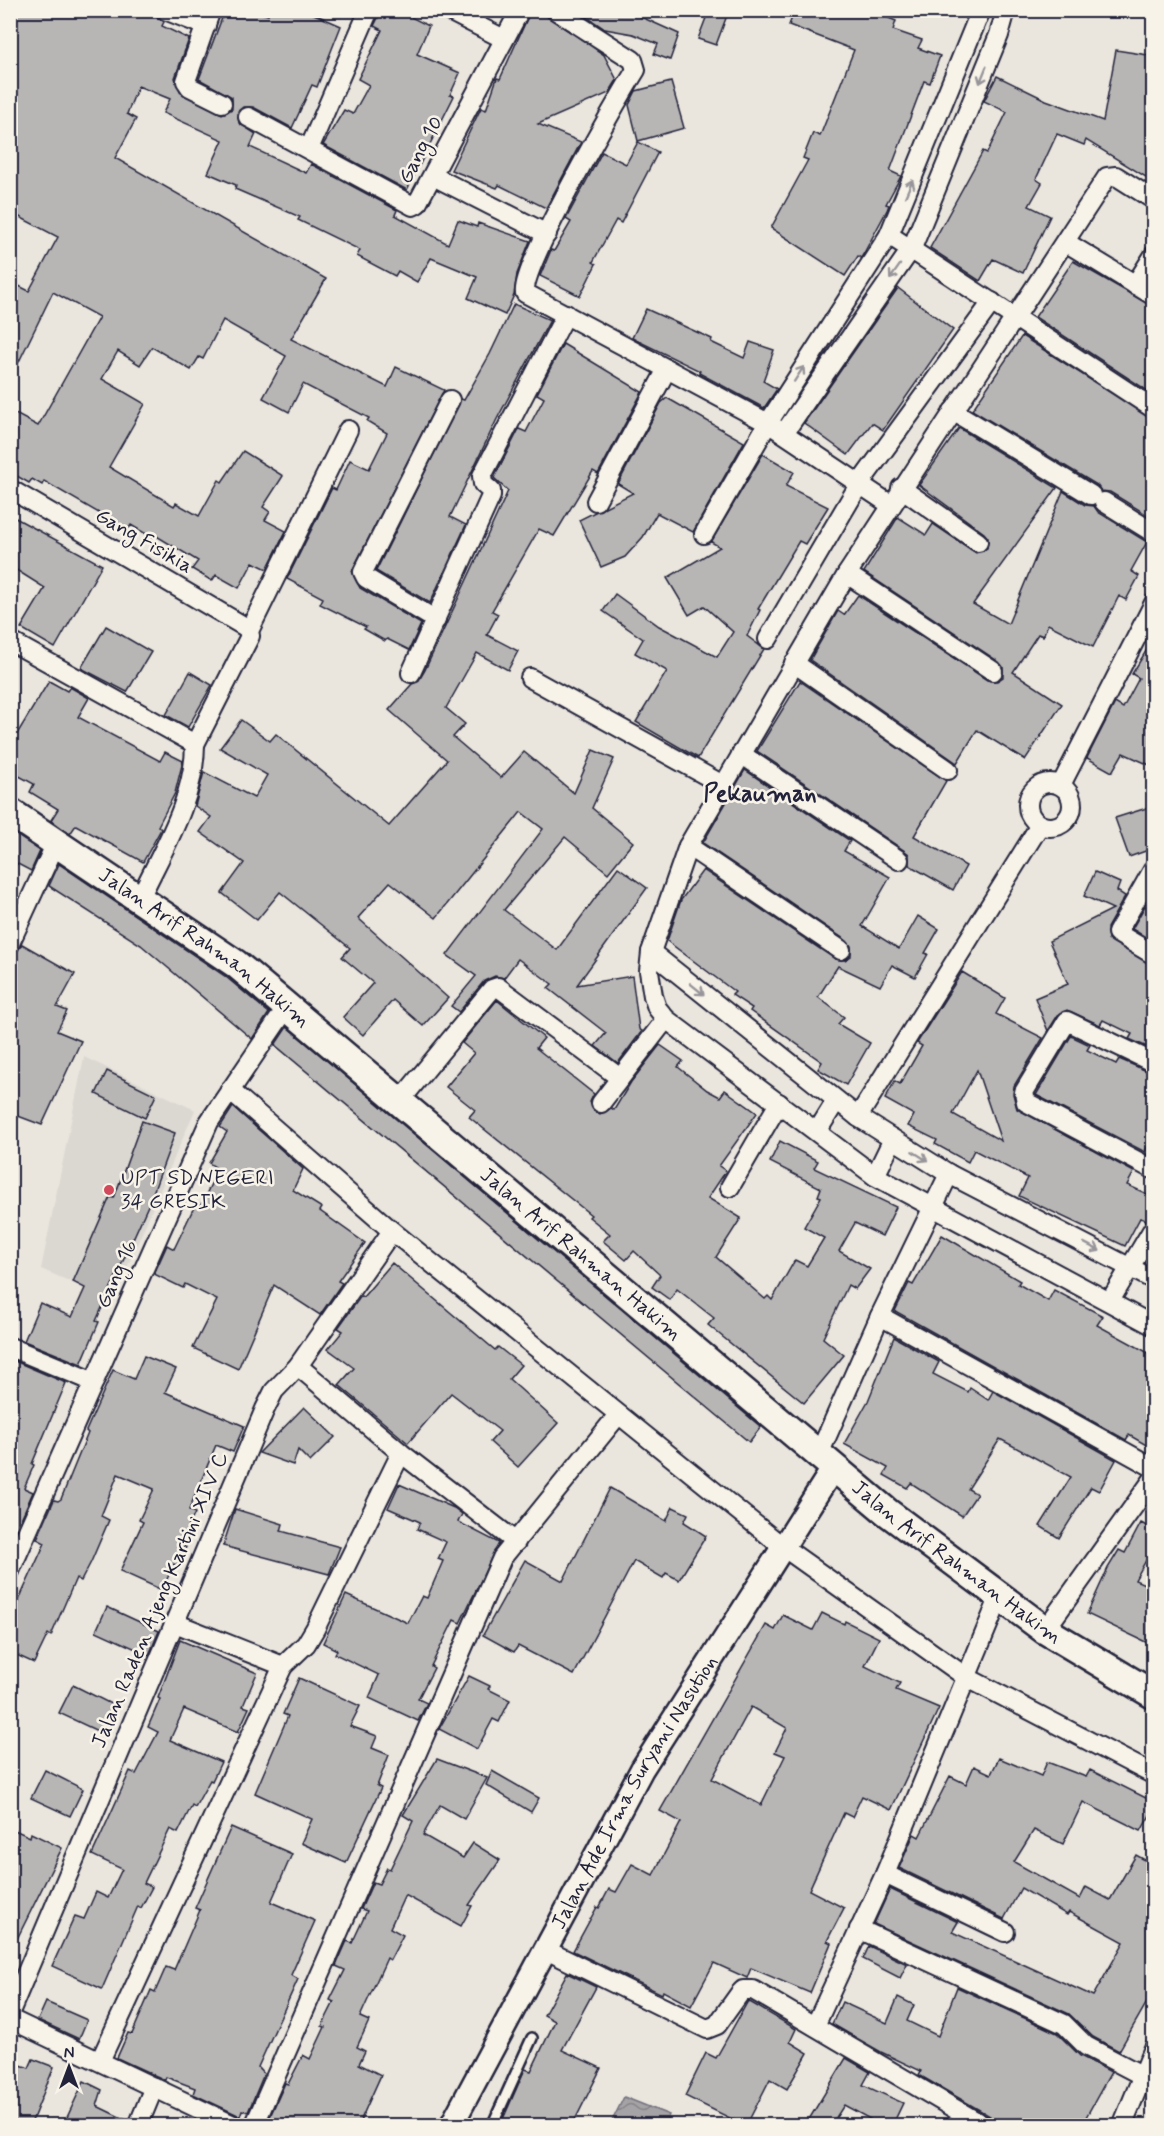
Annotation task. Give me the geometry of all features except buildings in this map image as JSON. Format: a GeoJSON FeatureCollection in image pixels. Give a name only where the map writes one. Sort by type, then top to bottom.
{"type":"FeatureCollection","features":[{"type":"Feature","properties":{"kind":"main road","name":"Jalan Arif Rahman Hakim"},"geometry":{"type":"LineString","coordinates":[[10,812],[236,964],[887,1512],[1045,1630],[1154,1695]]}},
{"type":"Feature","properties":{"kind":"street"},"geometry":{"type":"LineString","coordinates":[[165,10],[208,18],[186,81],[190,87],[222,103]]}},
{"type":"Feature","properties":{"kind":"street"},"geometry":{"type":"LineString","coordinates":[[309,149],[369,10]]}},
{"type":"Feature","properties":{"kind":"street"},"geometry":{"type":"LineString","coordinates":[[447,10],[504,39]]}},
{"type":"Feature","properties":{"kind":"street","name":"Gang 10"},"geometry":{"type":"LineString","coordinates":[[248,117],[411,206],[417,204],[520,10]]}},
{"type":"Feature","properties":{"kind":"street"},"geometry":{"type":"LineString","coordinates":[[555,10],[633,60],[636,66],[600,129],[547,234],[524,289],[528,295],[768,423],[891,504]]}},
{"type":"Feature","properties":{"kind":"street"},"geometry":{"type":"LineString","coordinates":[[704,534],[768,423],[889,235],[981,10]]}},
{"type":"Feature","properties":{"kind":"street"},"geometry":{"type":"LineString","coordinates":[[784,433],[912,248],[999,35],[1006,10]]}},
{"type":"Feature","properties":{"kind":"street"},"geometry":{"type":"LineString","coordinates":[[433,176],[547,234]]}},
{"type":"Feature","properties":{"kind":"street"},"geometry":{"type":"LineString","coordinates":[[1154,200],[1116,176],[1107,177],[1067,243],[901,488],[794,663],[688,846],[651,952],[649,971],[657,1008],[666,1019],[818,1130],[876,1176],[1154,1326]]}},
{"type":"Feature","properties":{"kind":"street"},"geometry":{"type":"LineString","coordinates":[[889,235],[1154,409]]}},
{"type":"Feature","properties":{"kind":"street"},"geometry":{"type":"LineString","coordinates":[[1067,243],[1154,296]]}},
{"type":"Feature","properties":{"kind":"street"},"geometry":{"type":"LineString","coordinates":[[1135,285],[1154,255]]}},
{"type":"Feature","properties":{"kind":"street"},"geometry":{"type":"LineString","coordinates":[[768,639],[860,483],[992,302]]}},
{"type":"Feature","properties":{"kind":"street"},"geometry":{"type":"LineString","coordinates":[[411,673],[491,496],[491,491],[483,483],[482,476],[566,314]]}},
{"type":"Feature","properties":{"kind":"street"},"geometry":{"type":"LineString","coordinates":[[596,501],[667,369]]}},
{"type":"Feature","properties":{"kind":"street"},"geometry":{"type":"LineString","coordinates":[[436,620],[366,578],[363,572],[450,400]]}},
{"type":"Feature","properties":{"kind":"street"},"geometry":{"type":"LineString","coordinates":[[953,411],[1154,533]]}},
{"type":"Feature","properties":{"kind":"street"},"geometry":{"type":"LineString","coordinates":[[140,898],[175,825],[194,776],[195,744],[348,430]]}},
{"type":"Feature","properties":{"kind":"street"},"geometry":{"type":"LineString","coordinates":[[901,488],[978,543]]}},
{"type":"Feature","properties":{"kind":"street","name":"Gang Fisikia"},"geometry":{"type":"LineString","coordinates":[[10,489],[250,634]]}},
{"type":"Feature","properties":{"kind":"street"},"geometry":{"type":"LineString","coordinates":[[847,574],[993,671]]}},
{"type":"Feature","properties":{"kind":"street"},"geometry":{"type":"LineString","coordinates":[[1061,785],[1154,603]]}},
{"type":"Feature","properties":{"kind":"street"},"geometry":{"type":"LineString","coordinates":[[10,641],[195,744]]}},
{"type":"Feature","properties":{"kind":"street"},"geometry":{"type":"LineString","coordinates":[[794,663],[948,770]]}},
{"type":"Feature","properties":{"kind":"street"},"geometry":{"type":"LineString","coordinates":[[530,678],[723,785]]}},
{"type":"Feature","properties":{"kind":"street"},"geometry":{"type":"LineString","coordinates":[[741,754],[899,860]]}},
{"type":"Feature","properties":{"kind":"street"},"geometry":{"type":"LineString","coordinates":[[1045,783],[1061,785],[1071,796],[1071,812],[1062,824],[1040,825],[1029,813],[1029,798],[1038,786],[1045,783]]}},
{"type":"Feature","properties":{"kind":"street"},"geometry":{"type":"LineString","coordinates":[[858,1117],[1040,825]]}},
{"type":"Feature","properties":{"kind":"street"},"geometry":{"type":"LineString","coordinates":[[10,943],[56,843]]}},
{"type":"Feature","properties":{"kind":"street"},"geometry":{"type":"LineString","coordinates":[[688,846],[841,950]]}},
{"type":"Feature","properties":{"kind":"street"},"geometry":{"type":"LineString","coordinates":[[1154,868],[1117,933],[1154,955]]}},
{"type":"Feature","properties":{"kind":"street"},"geometry":{"type":"LineString","coordinates":[[651,952],[858,1117],[949,1174],[1154,1280]]}},
{"type":"Feature","properties":{"kind":"street"},"geometry":{"type":"LineString","coordinates":[[400,1101],[495,987],[500,987],[620,1078]]}},
{"type":"Feature","properties":{"kind":"street","name":"Gang 16"},"geometry":{"type":"LineString","coordinates":[[10,1571],[209,1122],[287,1007]]}},
{"type":"Feature","properties":{"kind":"street"},"geometry":{"type":"LineString","coordinates":[[601,1103],[666,1019]]}},
{"type":"Feature","properties":{"kind":"street"},"geometry":{"type":"LineString","coordinates":[[1154,1063],[1067,1021],[1024,1092],[1026,1102],[1154,1170]]}},
{"type":"Feature","properties":{"kind":"street"},"geometry":{"type":"LineString","coordinates":[[230,1090],[392,1231],[783,1547],[966,1677],[1154,1775]]}},
{"type":"Feature","properties":{"kind":"street"},"geometry":{"type":"LineString","coordinates":[[818,1130],[836,1101]]}},
{"type":"Feature","properties":{"kind":"street"},"geometry":{"type":"LineString","coordinates":[[730,1187],[779,1103]]}},
{"type":"Feature","properties":{"kind":"street"},"geometry":{"type":"LineString","coordinates":[[876,1176],[893,1139]]}},
{"type":"Feature","properties":{"kind":"street"},"geometry":{"type":"LineString","coordinates":[[826,1460],[880,1316],[949,1174]]}},
{"type":"Feature","properties":{"kind":"street"},"geometry":{"type":"LineString","coordinates":[[1110,1301],[1154,1227]]}},
{"type":"Feature","properties":{"kind":"street","name":"Jalan Raden Ajeng Kartini XIV C"},"geometry":{"type":"LineString","coordinates":[[10,2012],[264,1409],[274,1391],[298,1366],[392,1231]]}},
{"type":"Feature","properties":{"kind":"street"},"geometry":{"type":"LineString","coordinates":[[880,1316],[1154,1468]]}},
{"type":"Feature","properties":{"kind":"street"},"geometry":{"type":"LineString","coordinates":[[10,1347],[94,1382]]}},
{"type":"Feature","properties":{"kind":"street"},"geometry":{"type":"LineString","coordinates":[[298,1366],[401,1453],[516,1542]]}},
{"type":"Feature","properties":{"kind":"street"},"geometry":{"type":"LineString","coordinates":[[254,2126],[502,1558],[618,1415]]}},
{"type":"Feature","properties":{"kind":"street"},"geometry":{"type":"LineString","coordinates":[[100,2061],[283,1666],[306,1644],[315,1629],[401,1453]]}},
{"type":"Feature","properties":{"kind":"street","name":"Jalan Ade Irma Suryani Nasution"},"geometry":{"type":"LineString","coordinates":[[451,2126],[642,1769],[783,1547],[826,1460]]}},
{"type":"Feature","properties":{"kind":"street"},"geometry":{"type":"LineString","coordinates":[[1045,1630],[1147,1498],[1154,1478]]}},
{"type":"Feature","properties":{"kind":"street"},"geometry":{"type":"LineString","coordinates":[[814,2025],[885,1874],[1000,1596]]}},
{"type":"Feature","properties":{"kind":"street"},"geometry":{"type":"LineString","coordinates":[[175,1623],[283,1666]]}},
{"type":"Feature","properties":{"kind":"street"},"geometry":{"type":"LineString","coordinates":[[885,1874],[1005,1932]]}},
{"type":"Feature","properties":{"kind":"street"},"geometry":{"type":"LineString","coordinates":[[859,1929],[1064,2024],[1086,2046],[1143,2076]]}},
{"type":"Feature","properties":{"kind":"street"},"geometry":{"type":"LineString","coordinates":[[544,1949],[703,2028],[717,2025],[740,1993],[748,1989],[814,2025],[984,2126]]}},
{"type":"Feature","properties":{"kind":"street"},"geometry":{"type":"LineString","coordinates":[[10,2019],[235,2126]]}},
{"type":"Feature","properties":{"kind":"street"},"geometry":{"type":"LineString","coordinates":[[1122,2126],[1154,2048]]}},
{"type":"Feature","properties":{"kind":"street"},"geometry":{"type":"LineString","coordinates":[[138,2126],[154,2087]]}},
{"type":"Feature","properties":{"kind":"lane"},"geometry":{"type":"LineString","coordinates":[[492,2126],[532,2038]]}},
{"type":"Feature","properties":{"kind":"shaded area","name":"UPT SD NEGERI 34 GRESIK"},"geometry":{"type":"Polygon","coordinates":[[[84,1057],[195,1110],[113,1300],[41,1269],[84,1057]]]}},
{"type":"Feature","properties":{"kind":"water"},"geometry":{"type":"Polygon","coordinates":[[[624,2097],[669,2115],[665,2125],[610,2125],[624,2097]]]}},
{"type":"Feature","properties":{"kind":"place","name":"UPT SD NEGERI 34 GRESIK"},"geometry":{"type":"Point","coordinates":[109,1190]}},
{"type":"Feature","properties":{"kind":"district","name":"Pekauman"},"geometry":{"type":"Point","coordinates":[760,794]}}]}
